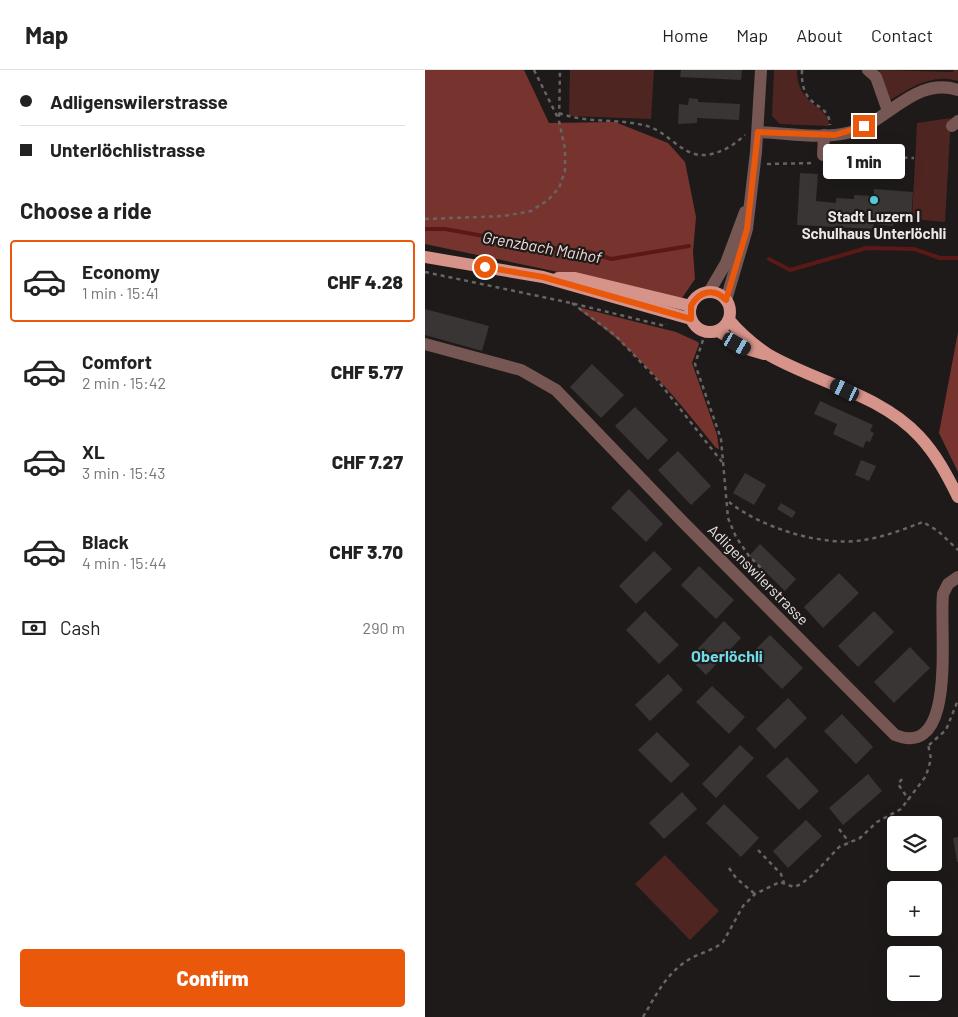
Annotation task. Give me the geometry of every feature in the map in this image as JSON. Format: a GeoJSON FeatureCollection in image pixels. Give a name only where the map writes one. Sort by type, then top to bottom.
{"type":"FeatureCollection","features":[{"type":"Feature","properties":{"kind":"main road"},"geometry":{"type":"LineString","coordinates":[[425,257],[543,277],[691,319],[702,331],[718,331],[747,350],[769,354]]}},
{"type":"Feature","properties":{"kind":"main road"},"geometry":{"type":"LineString","coordinates":[[543,277],[575,278],[691,306]]}},
{"type":"Feature","properties":{"kind":"main road"},"geometry":{"type":"LineString","coordinates":[[691,319],[691,306],[695,299],[709,292],[719,293],[730,306],[729,320],[718,331]]}},
{"type":"Feature","properties":{"kind":"main road"},"geometry":{"type":"LineString","coordinates":[[729,320],[738,330],[769,354],[857,396],[904,423],[931,451],[945,470],[958,497]]}},
{"type":"Feature","properties":{"kind":"street"},"geometry":{"type":"LineString","coordinates":[[726,300],[747,229],[752,132],[761,70]]}},
{"type":"Feature","properties":{"kind":"street"},"geometry":{"type":"LineString","coordinates":[[868,70],[876,77],[888,112]]}},
{"type":"Feature","properties":{"kind":"street"},"geometry":{"type":"LineString","coordinates":[[752,132],[827,132],[835,135],[857,130],[923,90],[941,86],[958,90]]}},
{"type":"Feature","properties":{"kind":"street"},"geometry":{"type":"LineString","coordinates":[[823,156],[827,132]]}},
{"type":"Feature","properties":{"kind":"street"},"geometry":{"type":"LineString","coordinates":[[709,292],[726,263],[748,205]]}},
{"type":"Feature","properties":{"kind":"street","name":"Adligenswilerstrasse"},"geometry":{"type":"LineString","coordinates":[[425,344],[521,370],[555,390],[747,587],[895,735],[908,739],[928,735],[935,728],[945,702],[947,686],[943,594],[948,584],[958,577]]}},
{"type":"Feature","properties":{"kind":"path"},"geometry":{"type":"LineString","coordinates":[[534,70],[559,121]]}},
{"type":"Feature","properties":{"kind":"path"},"geometry":{"type":"LineString","coordinates":[[425,219],[504,216],[531,211],[547,200],[559,188],[565,171],[565,149],[559,121],[560,70]]}},
{"type":"Feature","properties":{"kind":"path"},"geometry":{"type":"LineString","coordinates":[[801,70],[801,85],[805,95],[828,115],[827,132]]}},
{"type":"Feature","properties":{"kind":"path"},"geometry":{"type":"LineString","coordinates":[[559,113],[577,119],[645,125],[662,131],[673,142],[697,154],[708,155],[730,147],[752,132]]}},
{"type":"Feature","properties":{"kind":"path"},"geometry":{"type":"LineString","coordinates":[[834,164],[879,156],[914,158]]}},
{"type":"Feature","properties":{"kind":"path"},"geometry":{"type":"LineString","coordinates":[[770,164],[794,162]]}},
{"type":"Feature","properties":{"kind":"path"},"geometry":{"type":"LineString","coordinates":[[425,272],[571,302],[665,326]]}},
{"type":"Feature","properties":{"kind":"path"},"geometry":{"type":"LineString","coordinates":[[571,302],[616,336],[649,371],[701,432],[724,464]]}},
{"type":"Feature","properties":{"kind":"path"},"geometry":{"type":"LineString","coordinates":[[703,340],[695,364],[721,439],[728,501],[728,518],[735,537],[749,556],[762,569],[747,587]]}},
{"type":"Feature","properties":{"kind":"path"},"geometry":{"type":"LineString","coordinates":[[728,501],[763,523],[825,541],[863,540],[923,522],[938,530],[958,550]]}},
{"type":"Feature","properties":{"kind":"path"},"geometry":{"type":"LineString","coordinates":[[643,1017],[664,980],[690,958],[723,942],[743,906],[755,894],[780,882],[794,886],[801,884],[814,874],[839,847],[859,838],[877,822],[901,809],[925,776],[931,759],[929,745],[946,730],[958,700]]}},
{"type":"Feature","properties":{"kind":"path"},"geometry":{"type":"LineString","coordinates":[[902,779],[898,784],[909,800]]}},
{"type":"Feature","properties":{"kind":"path"},"geometry":{"type":"LineString","coordinates":[[839,829],[849,842]]}},
{"type":"Feature","properties":{"kind":"path"},"geometry":{"type":"LineString","coordinates":[[759,850],[781,874],[784,883]]}},
{"type":"Feature","properties":{"kind":"path"},"geometry":{"type":"LineString","coordinates":[[729,868],[736,878],[755,894]]}},
{"type":"Feature","properties":{"kind":"shaded area"},"geometry":{"type":"Polygon","coordinates":[[[425,70],[524,70],[549,123],[615,122],[668,143],[685,162],[696,217],[693,252],[695,279],[682,298],[425,244],[425,70]]]}},
{"type":"Feature","properties":{"kind":"shaded area"},"geometry":{"type":"Polygon","coordinates":[[[570,70],[654,70],[651,119],[569,116],[570,70]]]}},
{"type":"Feature","properties":{"kind":"shaded area"},"geometry":{"type":"Polygon","coordinates":[[[774,70],[797,70],[798,82],[802,91],[824,113],[828,119],[829,126],[780,124],[772,116],[774,70]]]}},
{"type":"Feature","properties":{"kind":"shaded area"},"geometry":{"type":"Polygon","coordinates":[[[879,70],[953,72],[958,70],[958,81],[949,79],[931,80],[914,86],[890,100],[879,70]]]}},
{"type":"Feature","properties":{"kind":"shaded area"},"geometry":{"type":"Polygon","coordinates":[[[951,118],[945,222],[912,219],[917,123],[951,118]]]}},
{"type":"Feature","properties":{"kind":"shaded area"},"geometry":{"type":"Polygon","coordinates":[[[581,308],[676,332],[698,342],[699,344],[692,363],[717,435],[719,449],[716,448],[653,373],[618,340],[579,310],[581,308]]]}},
{"type":"Feature","properties":{"kind":"shaded area"},"geometry":{"type":"Polygon","coordinates":[[[958,332],[958,472],[939,433],[958,332]]]}},
{"type":"Feature","properties":{"kind":"shaded area"},"geometry":{"type":"Polygon","coordinates":[[[665,855],[719,911],[690,940],[635,884],[665,855]]]}},
{"type":"Feature","properties":{"kind":"building"},"geometry":{"type":"Polygon","coordinates":[[[681,70],[742,70],[741,80],[680,77],[681,70]]]}},
{"type":"Feature","properties":{"kind":"building"},"geometry":{"type":"Polygon","coordinates":[[[689,98],[698,99],[698,102],[740,104],[739,120],[697,118],[697,123],[678,124],[679,104],[688,105],[689,98]]]}},
{"type":"Feature","properties":{"kind":"building","name":"Stadt Luzern I Schulhaus Unterlöchli"},"geometry":{"type":"Polygon","coordinates":[[[800,173],[818,174],[816,201],[836,203],[836,198],[854,199],[854,195],[874,196],[874,189],[913,192],[911,222],[894,221],[893,226],[874,224],[873,229],[797,225],[800,173]]]}},
{"type":"Feature","properties":{"kind":"building"},"geometry":{"type":"Polygon","coordinates":[[[425,309],[489,326],[482,351],[425,335],[425,309]]]}},
{"type":"Feature","properties":{"kind":"building"},"geometry":{"type":"Polygon","coordinates":[[[592,364],[624,395],[601,418],[570,387],[592,364]]]}},
{"type":"Feature","properties":{"kind":"building"},"geometry":{"type":"Polygon","coordinates":[[[820,401],[873,425],[870,431],[874,433],[870,442],[866,441],[863,448],[833,434],[837,424],[814,414],[820,401]]]}},
{"type":"Feature","properties":{"kind":"building"},"geometry":{"type":"Polygon","coordinates":[[[635,407],[668,440],[648,460],[615,426],[635,407]]]}},
{"type":"Feature","properties":{"kind":"building"},"geometry":{"type":"Polygon","coordinates":[[[678,451],[711,486],[691,505],[658,470],[678,451]]]}},
{"type":"Feature","properties":{"kind":"building"},"geometry":{"type":"Polygon","coordinates":[[[861,460],[876,466],[869,481],[855,475],[861,460]]]}},
{"type":"Feature","properties":{"kind":"building"},"geometry":{"type":"Polygon","coordinates":[[[745,473],[766,485],[754,505],[733,493],[745,473]]]}},
{"type":"Feature","properties":{"kind":"building"},"geometry":{"type":"Polygon","coordinates":[[[629,489],[663,524],[646,542],[611,508],[629,489]]]}},
{"type":"Feature","properties":{"kind":"building"},"geometry":{"type":"Polygon","coordinates":[[[781,503],[796,512],[792,518],[777,509],[781,503]]]}},
{"type":"Feature","properties":{"kind":"building"},"geometry":{"type":"Polygon","coordinates":[[[760,544],[796,579],[785,591],[749,556],[760,544]]]}},
{"type":"Feature","properties":{"kind":"building"},"geometry":{"type":"Polygon","coordinates":[[[654,551],[672,569],[636,604],[619,586],[654,551]]]}},
{"type":"Feature","properties":{"kind":"building"},"geometry":{"type":"Polygon","coordinates":[[[699,566],[734,600],[716,619],[681,585],[699,566]]]}},
{"type":"Feature","properties":{"kind":"building"},"geometry":{"type":"Polygon","coordinates":[[[839,573],[859,593],[823,628],[804,607],[839,573]]]}},
{"type":"Feature","properties":{"kind":"building"},"geometry":{"type":"Polygon","coordinates":[[[645,611],[679,645],[659,664],[626,630],[645,611]]]}},
{"type":"Feature","properties":{"kind":"building"},"geometry":{"type":"Polygon","coordinates":[[[874,611],[894,632],[858,667],[838,646],[874,611]]]}},
{"type":"Feature","properties":{"kind":"building"},"geometry":{"type":"Polygon","coordinates":[[[724,621],[741,638],[706,675],[689,658],[724,621]]]}},
{"type":"Feature","properties":{"kind":"building"},"geometry":{"type":"Polygon","coordinates":[[[770,635],[803,668],[782,689],[749,656],[770,635]]]}},
{"type":"Feature","properties":{"kind":"building"},"geometry":{"type":"Polygon","coordinates":[[[910,647],[930,668],[894,703],[874,682],[910,647]]]}},
{"type":"Feature","properties":{"kind":"building"},"geometry":{"type":"Polygon","coordinates":[[[668,674],[683,690],[650,721],[635,705],[668,674]]]}},
{"type":"Feature","properties":{"kind":"building"},"geometry":{"type":"Polygon","coordinates":[[[712,686],[745,717],[729,734],[696,702],[712,686]]]}},
{"type":"Feature","properties":{"kind":"building"},"geometry":{"type":"Polygon","coordinates":[[[788,698],[807,718],[775,749],[756,729],[788,698]]]}},
{"type":"Feature","properties":{"kind":"building"},"geometry":{"type":"Polygon","coordinates":[[[842,714],[873,747],[856,764],[824,731],[842,714]]]}},
{"type":"Feature","properties":{"kind":"building"},"geometry":{"type":"Polygon","coordinates":[[[657,732],[690,765],[671,783],[638,750],[657,732]]]}},
{"type":"Feature","properties":{"kind":"building"},"geometry":{"type":"Polygon","coordinates":[[[740,745],[754,758],[716,798],[702,784],[740,745]]]}},
{"type":"Feature","properties":{"kind":"building"},"geometry":{"type":"Polygon","coordinates":[[[787,757],[819,791],[799,810],[766,776],[787,757]]]}},
{"type":"Feature","properties":{"kind":"building"},"geometry":{"type":"Polygon","coordinates":[[[868,774],[882,791],[843,825],[829,808],[868,774]]]}},
{"type":"Feature","properties":{"kind":"building"},"geometry":{"type":"Polygon","coordinates":[[[682,792],[697,809],[664,839],[649,823],[682,792]]]}},
{"type":"Feature","properties":{"kind":"building"},"geometry":{"type":"Polygon","coordinates":[[[724,804],[759,838],[741,857],[706,823],[724,804]]]}},
{"type":"Feature","properties":{"kind":"building"},"geometry":{"type":"Polygon","coordinates":[[[806,820],[822,836],[788,868],[773,851],[806,820]]]}},
{"type":"Feature","properties":{"kind":"building"},"geometry":{"type":"Polygon","coordinates":[[[958,837],[958,862],[957,862],[953,838],[958,837]]]}},
{"type":"Feature","properties":{"kind":"waterway","name":"Grenzbach Maihof"},"geometry":{"type":"LineString","coordinates":[[425,229],[445,229],[545,247],[590,252],[611,259],[689,246]]}},
{"type":"Feature","properties":{"kind":"waterway","name":"Grenzbach Maihof"},"geometry":{"type":"LineString","coordinates":[[769,259],[790,270],[867,248],[914,249],[940,258],[958,258]]}},
{"type":"Feature","properties":{"kind":"place","name":"Stadt Luzern I Schulhaus Unterlöchli"},"geometry":{"type":"Point","coordinates":[874,200]}},
{"type":"Feature","properties":{"kind":"district","name":"Oberlöchli"},"geometry":{"type":"Point","coordinates":[727,656]}},
{"type":"Feature","properties":{"kind":"route"},"geometry":{"type":"LineString","coordinates":[[485,267],[543,277],[691,319],[691,306],[701,294],[709,292],[719,293],[726,300],[747,229],[748,205],[755,171],[758,132],[820,136],[849,132],[864,126]]}}]}
